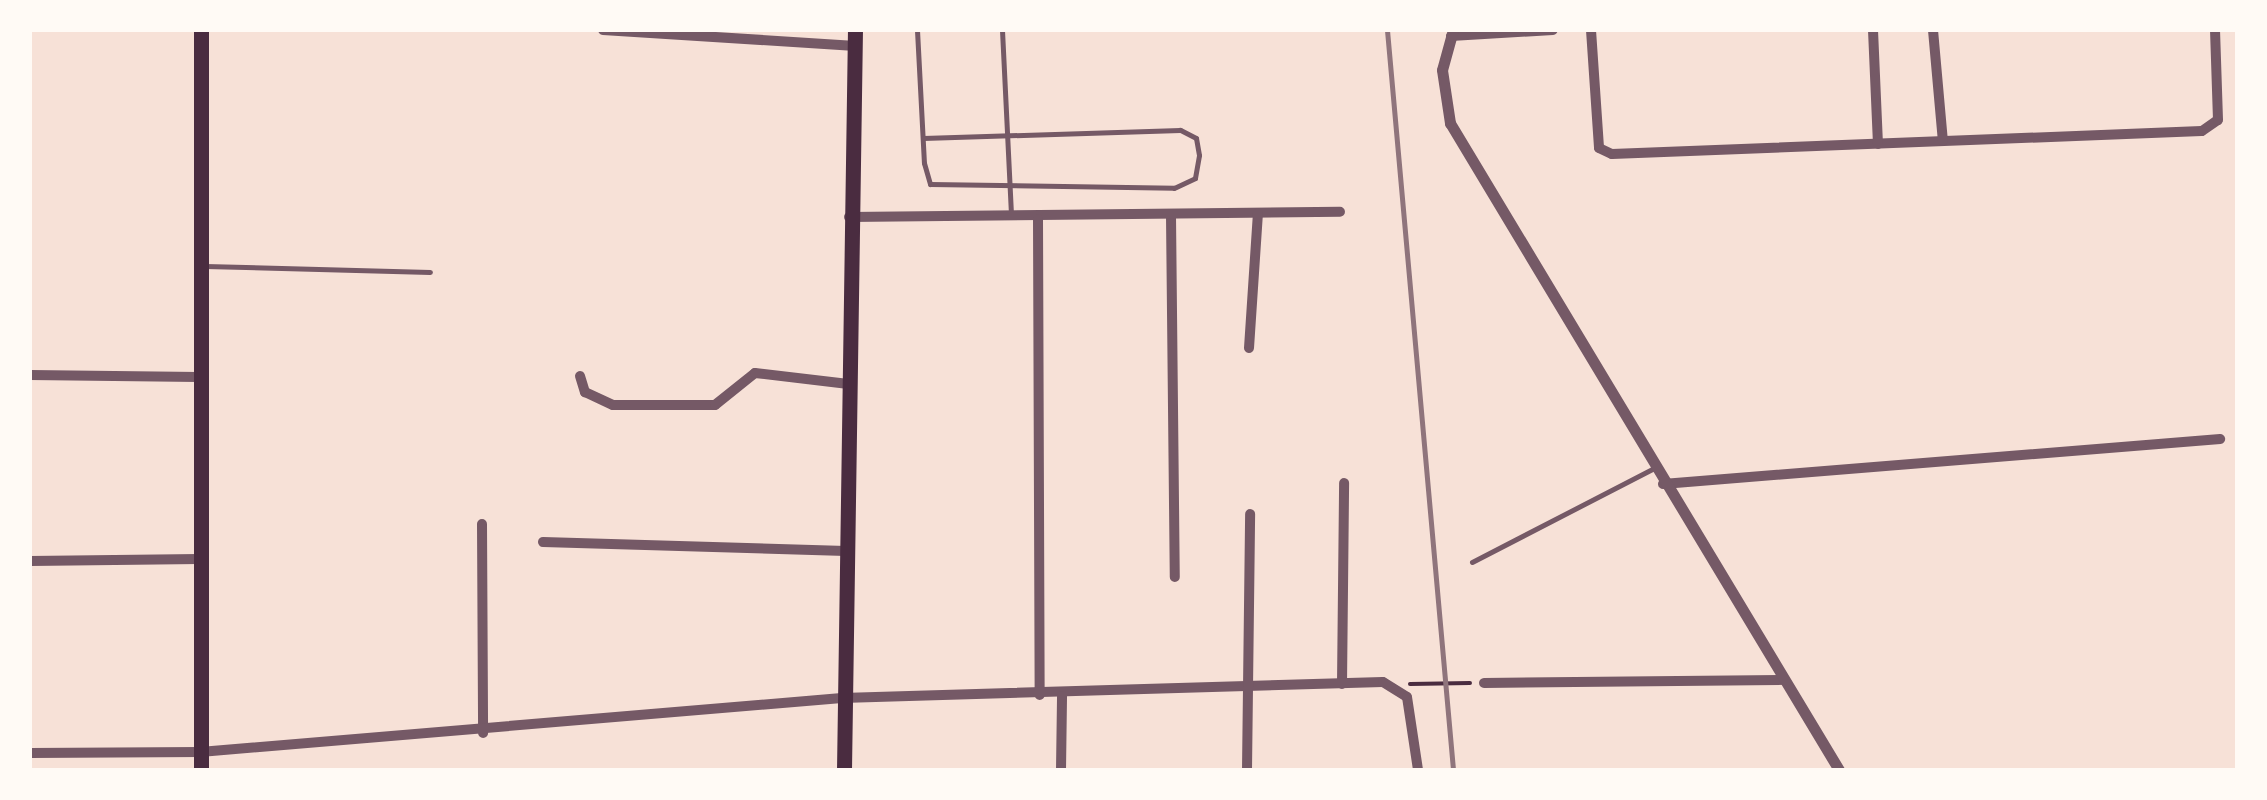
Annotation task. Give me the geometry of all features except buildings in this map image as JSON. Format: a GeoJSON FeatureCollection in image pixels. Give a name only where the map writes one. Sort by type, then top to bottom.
{"type":"FeatureCollection","features":[{"type":"Feature","properties":{"kind":"main road"},"geometry":{"type":"LineString","coordinates":[[201,30],[197,266],[202,770]]}},
{"type":"Feature","properties":{"kind":"main road"},"geometry":{"type":"LineString","coordinates":[[844,770],[849,217],[855,38]]}},
{"type":"Feature","properties":{"kind":"street"},"geometry":{"type":"LineString","coordinates":[[602,30],[855,38]]}},
{"type":"Feature","properties":{"kind":"street"},"geometry":{"type":"LineString","coordinates":[[1553,30],[1452,33],[1442,70],[1450,123],[1662,484],[1839,770]]}},
{"type":"Feature","properties":{"kind":"street"},"geometry":{"type":"LineString","coordinates":[[1590,30],[1601,152],[2202,131],[2218,120],[2215,30]]}},
{"type":"Feature","properties":{"kind":"street"},"geometry":{"type":"LineString","coordinates":[[1874,30],[1878,144]]}},
{"type":"Feature","properties":{"kind":"street"},"geometry":{"type":"LineString","coordinates":[[1933,30],[1944,140]]}},
{"type":"Feature","properties":{"kind":"street"},"geometry":{"type":"LineString","coordinates":[[849,217],[1038,219],[1340,212]]}},
{"type":"Feature","properties":{"kind":"street"},"geometry":{"type":"LineString","coordinates":[[1249,348],[1258,213]]}},
{"type":"Feature","properties":{"kind":"street"},"geometry":{"type":"LineString","coordinates":[[1171,216],[1175,577]]}},
{"type":"Feature","properties":{"kind":"street"},"geometry":{"type":"LineString","coordinates":[[1038,219],[1040,696]]}},
{"type":"Feature","properties":{"kind":"street"},"geometry":{"type":"LineString","coordinates":[[580,376],[586,392],[614,405],[716,406],[755,373],[848,384]]}},
{"type":"Feature","properties":{"kind":"street"},"geometry":{"type":"LineString","coordinates":[[30,374],[198,376]]}},
{"type":"Feature","properties":{"kind":"street"},"geometry":{"type":"LineString","coordinates":[[1662,484],[2220,440]]}},
{"type":"Feature","properties":{"kind":"street"},"geometry":{"type":"LineString","coordinates":[[1342,684],[1344,483]]}},
{"type":"Feature","properties":{"kind":"street"},"geometry":{"type":"LineString","coordinates":[[1247,770],[1250,514]]}},
{"type":"Feature","properties":{"kind":"street"},"geometry":{"type":"LineString","coordinates":[[482,524],[483,733]]}},
{"type":"Feature","properties":{"kind":"street"},"geometry":{"type":"LineString","coordinates":[[543,542],[846,550]]}},
{"type":"Feature","properties":{"kind":"street"},"geometry":{"type":"LineString","coordinates":[[30,561],[199,559]]}},
{"type":"Feature","properties":{"kind":"street"},"geometry":{"type":"LineString","coordinates":[[1478,683],[1784,680]]}},
{"type":"Feature","properties":{"kind":"street"},"geometry":{"type":"LineString","coordinates":[[30,753],[200,752],[483,733],[842,698],[1062,696],[1400,684],[1407,697],[1418,770]]}},
{"type":"Feature","properties":{"kind":"street"},"geometry":{"type":"LineString","coordinates":[[1061,770],[1062,696]]}},
{"type":"Feature","properties":{"kind":"lane"},"geometry":{"type":"LineString","coordinates":[[917,30],[923,138],[930,184],[1174,188],[1194,178],[1200,155],[1196,138],[1180,130],[923,138]]}},
{"type":"Feature","properties":{"kind":"lane"},"geometry":{"type":"LineString","coordinates":[[1002,30],[1011,218]]}},
{"type":"Feature","properties":{"kind":"lane"},"geometry":{"type":"LineString","coordinates":[[197,266],[430,272]]}},
{"type":"Feature","properties":{"kind":"lane"},"geometry":{"type":"LineString","coordinates":[[1472,562],[1654,468]]}},
{"type":"Feature","properties":{"kind":"path"},"geometry":{"type":"LineString","coordinates":[[1400,684],[1478,683]]}},
{"type":"Feature","properties":{"kind":"railway"},"geometry":{"type":"LineString","coordinates":[[1387,30],[1453,770]]}}]}
